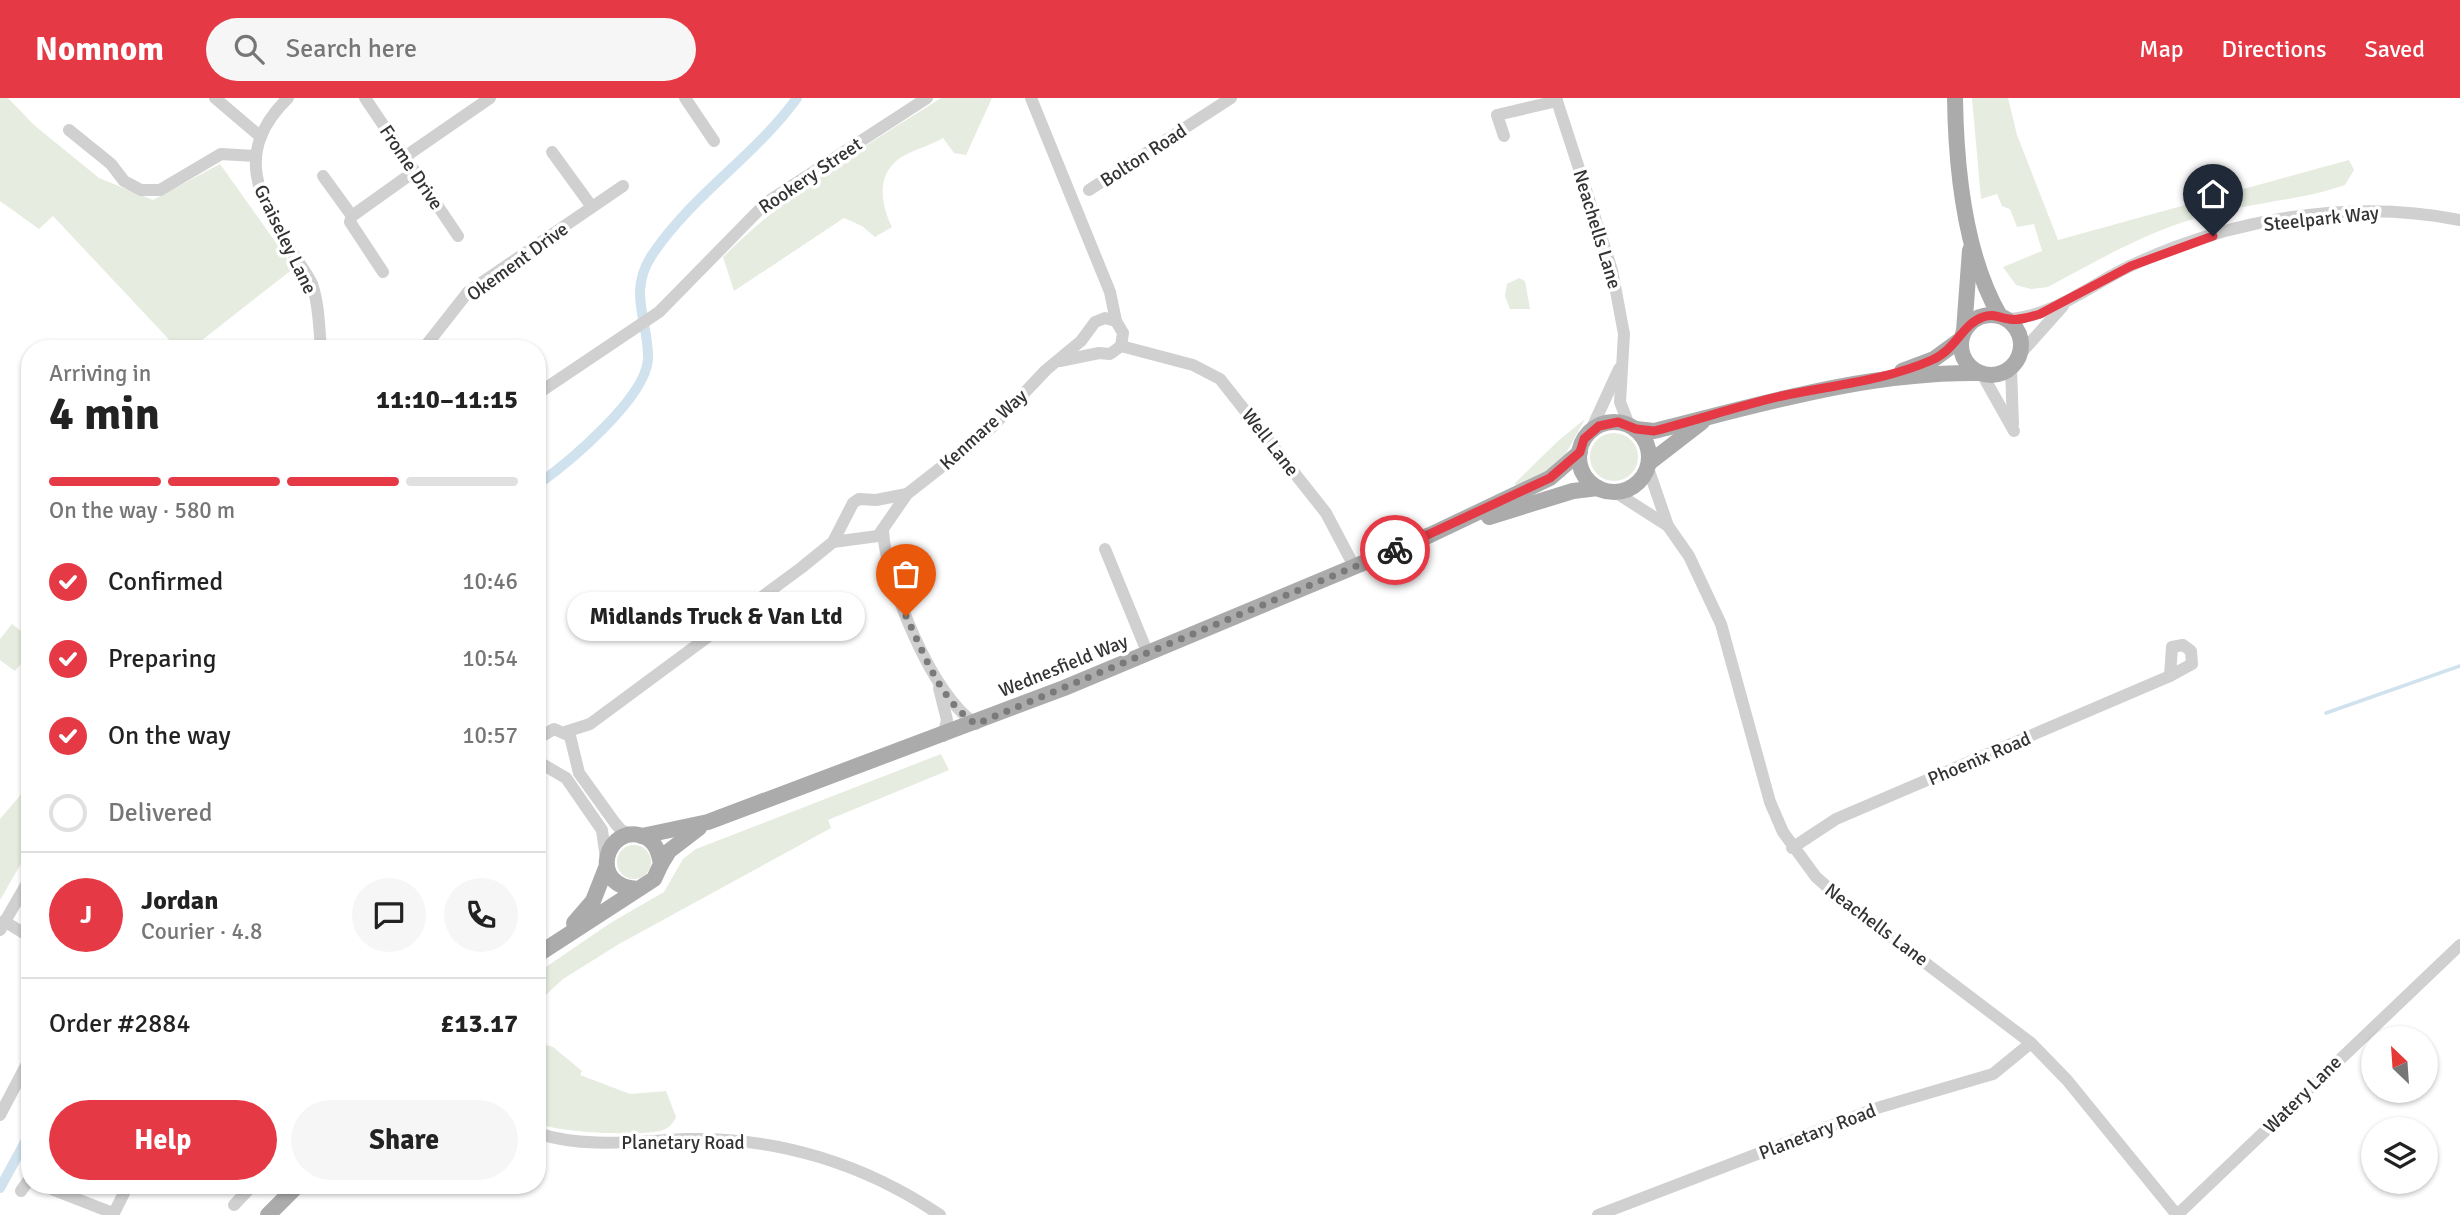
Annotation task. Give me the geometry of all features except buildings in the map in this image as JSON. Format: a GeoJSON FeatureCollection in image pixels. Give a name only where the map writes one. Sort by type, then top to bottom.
{"type":"FeatureCollection","features":[{"type":"Feature","properties":{"kind":"main road"},"geometry":{"type":"LineString","coordinates":[[1955,98],[1971,243],[1961,352],[1967,365],[1980,373]]}},
{"type":"Feature","properties":{"kind":"main road"},"geometry":{"type":"LineString","coordinates":[[1709,417],[1648,465],[1635,485],[1615,492],[1598,488],[1583,474],[1580,452],[1590,432],[1609,423],[1654,431],[1782,396],[1876,379],[1980,373],[1992,376],[2011,369],[2021,352],[2017,328],[2004,318],[1988,293],[1971,243]]}},
{"type":"Feature","properties":{"kind":"main road"},"geometry":{"type":"LineString","coordinates":[[1876,379],[1934,359],[1981,317],[2004,318]]}},
{"type":"Feature","properties":{"kind":"main road"},"geometry":{"type":"LineString","coordinates":[[1632,427],[1644,439],[1648,465]]}},
{"type":"Feature","properties":{"kind":"main road","name":"Wednesfield Way"},"geometry":{"type":"LineString","coordinates":[[639,835],[708,822],[976,724],[1148,654],[1430,535],[1550,478],[1580,452]]}},
{"type":"Feature","properties":{"kind":"main road","name":"Wednesfield Way"},"geometry":{"type":"LineString","coordinates":[[1430,535],[1550,497],[1598,488]]}},
{"type":"Feature","properties":{"kind":"main road","name":"Wednesfield Way"},"geometry":{"type":"LineString","coordinates":[[661,864],[668,851],[708,822]]}},
{"type":"Feature","properties":{"kind":"main road"},"geometry":{"type":"LineString","coordinates":[[546,949],[654,879],[661,864],[654,844],[639,835],[620,838],[612,844],[593,901],[564,936]]}},
{"type":"Feature","properties":{"kind":"main road"},"geometry":{"type":"LineString","coordinates":[[606,865],[616,883],[639,889]]}},
{"type":"Feature","properties":{"kind":"main road"},"geometry":{"type":"LineString","coordinates":[[268,1215],[289,1194]]}},
{"type":"Feature","properties":{"kind":"street"},"geometry":{"type":"LineString","coordinates":[[215,98],[261,137]]}},
{"type":"Feature","properties":{"kind":"street","name":"Graiseley Lane"},"geometry":{"type":"LineString","coordinates":[[288,98],[269,121],[261,137],[255,156],[258,189],[312,284],[320,340]]}},
{"type":"Feature","properties":{"kind":"street","name":"Frome Drive"},"geometry":{"type":"LineString","coordinates":[[365,98],[458,236]]}},
{"type":"Feature","properties":{"kind":"street"},"geometry":{"type":"LineString","coordinates":[[406,156],[490,98]]}},
{"type":"Feature","properties":{"kind":"street"},"geometry":{"type":"LineString","coordinates":[[685,98],[714,141]]}},
{"type":"Feature","properties":{"kind":"street","name":"Rookery Street"},"geometry":{"type":"LineString","coordinates":[[546,388],[659,312],[767,202],[927,98]]}},
{"type":"Feature","properties":{"kind":"street"},"geometry":{"type":"LineString","coordinates":[[1031,98],[1110,292],[1110,320],[1122,340],[1110,354],[1099,353],[1057,362]]}},
{"type":"Feature","properties":{"kind":"street","name":"Bolton Road"},"geometry":{"type":"LineString","coordinates":[[1089,190],[1231,98]]}},
{"type":"Feature","properties":{"kind":"street"},"geometry":{"type":"LineString","coordinates":[[1504,136],[1495,110],[1556,100]]}},
{"type":"Feature","properties":{"kind":"street","name":"Neachells Lane"},"geometry":{"type":"LineString","coordinates":[[1556,100],[1612,270],[1624,334],[1620,402],[1632,427]]}},
{"type":"Feature","properties":{"kind":"street"},"geometry":{"type":"LineString","coordinates":[[69,130],[111,164],[124,181],[141,190],[160,190],[221,154],[255,156]]}},
{"type":"Feature","properties":{"kind":"street"},"geometry":{"type":"LineString","coordinates":[[552,152],[592,208]]}},
{"type":"Feature","properties":{"kind":"street"},"geometry":{"type":"LineString","coordinates":[[383,272],[350,222],[352,216],[415,171]]}},
{"type":"Feature","properties":{"kind":"street"},"geometry":{"type":"LineString","coordinates":[[323,176],[352,216]]}},
{"type":"Feature","properties":{"kind":"street","name":"Okement Drive"},"geometry":{"type":"LineString","coordinates":[[430,340],[468,292],[623,186]]}},
{"type":"Feature","properties":{"kind":"street","name":"Steelpark Way"},"geometry":{"type":"LineString","coordinates":[[2004,318],[2040,314],[2131,266],[2189,243],[2236,229],[2291,218],[2377,211],[2427,214],[2460,220]]}},
{"type":"Feature","properties":{"kind":"street","name":"Steelpark Way"},"geometry":{"type":"LineString","coordinates":[[2021,352],[2070,298]]}},
{"type":"Feature","properties":{"kind":"street"},"geometry":{"type":"LineString","coordinates":[[1099,353],[1090,345],[1088,331],[1095,322],[1110,320]]}},
{"type":"Feature","properties":{"kind":"street","name":"Kenmare Way"},"geometry":{"type":"LineString","coordinates":[[907,494],[990,429],[1081,341],[1088,331]]}},
{"type":"Feature","properties":{"kind":"street","name":"Well Lane"},"geometry":{"type":"LineString","coordinates":[[1122,340],[1154,354],[1203,368],[1226,384],[1326,513],[1355,568]]}},
{"type":"Feature","properties":{"kind":"street","name":"Neachells Lane"},"geometry":{"type":"LineString","coordinates":[[1590,432],[1621,364]]}},
{"type":"Feature","properties":{"kind":"street"},"geometry":{"type":"LineString","coordinates":[[1980,373],[2014,431],[2011,369]]}},
{"type":"Feature","properties":{"kind":"street","name":"Neachells Lane"},"geometry":{"type":"LineString","coordinates":[[1648,465],[1668,526],[1689,556],[1721,624],[1770,802],[1792,848],[1816,877],[1841,899],[2031,1043],[2067,1080],[2177,1215]]}},
{"type":"Feature","properties":{"kind":"street","name":"Neachells Lane"},"geometry":{"type":"LineString","coordinates":[[1615,492],[1668,526]]}},
{"type":"Feature","properties":{"kind":"street"},"geometry":{"type":"LineString","coordinates":[[546,731],[565,732],[590,724],[833,542],[853,503],[866,498],[876,500],[907,494]]}},
{"type":"Feature","properties":{"kind":"street"},"geometry":{"type":"LineString","coordinates":[[833,542],[861,538],[885,526],[907,494]]}},
{"type":"Feature","properties":{"kind":"street"},"geometry":{"type":"LineString","coordinates":[[876,500],[885,509],[884,555],[899,600],[937,681],[947,720],[943,736]]}},
{"type":"Feature","properties":{"kind":"street"},"geometry":{"type":"LineString","coordinates":[[846,521],[861,538],[884,555]]}},
{"type":"Feature","properties":{"kind":"street"},"geometry":{"type":"LineString","coordinates":[[1105,549],[1148,654]]}},
{"type":"Feature","properties":{"kind":"street","name":"Phoenix Road"},"geometry":{"type":"LineString","coordinates":[[1792,848],[1836,819],[2170,676]]}},
{"type":"Feature","properties":{"kind":"street"},"geometry":{"type":"LineString","coordinates":[[937,681],[962,713],[976,724]]}},
{"type":"Feature","properties":{"kind":"street"},"geometry":{"type":"LineString","coordinates":[[554,770],[566,766],[590,724]]}},
{"type":"Feature","properties":{"kind":"street"},"geometry":{"type":"LineString","coordinates":[[565,732],[579,773],[621,830],[639,835]]}},
{"type":"Feature","properties":{"kind":"street"},"geometry":{"type":"LineString","coordinates":[[546,766],[566,778],[602,830],[606,865]]}},
{"type":"Feature","properties":{"kind":"street"},"geometry":{"type":"LineString","coordinates":[[21,893],[2,925],[21,933]]}},
{"type":"Feature","properties":{"kind":"street","name":"Watery Lane"},"geometry":{"type":"LineString","coordinates":[[2177,1215],[2353,1043],[2460,945]]}},
{"type":"Feature","properties":{"kind":"street","name":"Planetary Road"},"geometry":{"type":"LineString","coordinates":[[1598,1215],[1877,1108],[1993,1074],[2031,1043]]}},
{"type":"Feature","properties":{"kind":"street"},"geometry":{"type":"LineString","coordinates":[[0,1115],[21,1075]]}},
{"type":"Feature","properties":{"kind":"street","name":"Planetary Road"},"geometry":{"type":"LineString","coordinates":[[546,1134],[598,1142],[689,1139],[782,1147],[856,1169],[940,1215]]}},
{"type":"Feature","properties":{"kind":"street"},"geometry":{"type":"LineString","coordinates":[[64,1194],[113,1214],[123,1194]]}},
{"type":"Feature","properties":{"kind":"street"},"geometry":{"type":"LineString","coordinates":[[234,1205],[241,1194]]}},
{"type":"Feature","properties":{"kind":"shaded area"},"geometry":{"type":"Polygon","coordinates":[[[0,98],[8,98],[34,125],[99,178],[153,200],[220,164],[294,268],[202,340],[169,340],[53,216],[39,229],[0,201],[0,98]]]}},
{"type":"Feature","properties":{"kind":"shaded area"},"geometry":{"type":"Polygon","coordinates":[[[941,98],[992,98],[966,155],[954,153],[943,138],[907,154],[890,168],[885,177],[883,196],[884,207],[892,227],[875,237],[862,226],[844,218],[734,291],[723,257],[800,191],[941,98]]]}},
{"type":"Feature","properties":{"kind":"shaded area"},"geometry":{"type":"Polygon","coordinates":[[[1972,98],[2008,98],[2017,135],[2058,240],[2349,160],[2354,170],[2345,185],[2308,195],[2231,209],[2174,225],[2101,258],[2048,287],[2031,289],[2016,285],[2003,267],[2042,251],[2034,224],[2017,227],[2010,209],[2002,206],[1997,194],[1981,199],[1972,98]]]}},
{"type":"Feature","properties":{"kind":"shaded area"},"geometry":{"type":"Polygon","coordinates":[[[1519,278],[1525,281],[1530,309],[1510,309],[1505,296],[1507,284],[1519,278]]]}},
{"type":"Feature","properties":{"kind":"shaded area"},"geometry":{"type":"Polygon","coordinates":[[[1585,419],[1564,457],[1554,467],[1517,488],[1515,483],[1585,419]]]}},
{"type":"Feature","properties":{"kind":"shaded area"},"geometry":{"type":"Polygon","coordinates":[[[1614,433],[1631,440],[1638,457],[1631,474],[1614,481],[1597,474],[1590,457],[1597,440],[1614,433]]]}},
{"type":"Feature","properties":{"kind":"shaded area"},"geometry":{"type":"Polygon","coordinates":[[[12,624],[21,631],[21,664],[15,671],[0,660],[0,639],[12,624]]]}},
{"type":"Feature","properties":{"kind":"shaded area"},"geometry":{"type":"Polygon","coordinates":[[[941,754],[949,770],[828,820],[831,828],[619,944],[563,979],[546,995],[546,967],[612,922],[664,892],[683,859],[696,849],[941,754]]]}},
{"type":"Feature","properties":{"kind":"shaded area"},"geometry":{"type":"Polygon","coordinates":[[[21,794],[21,864],[0,900],[0,819],[21,794]]]}},
{"type":"Feature","properties":{"kind":"shaded area"},"geometry":{"type":"Polygon","coordinates":[[[634,845],[646,850],[651,862],[646,874],[634,879],[622,874],[617,862],[622,850],[634,845]]]}},
{"type":"Feature","properties":{"kind":"shaded area"},"geometry":{"type":"Polygon","coordinates":[[[546,1045],[553,1047],[582,1071],[580,1075],[630,1094],[666,1091],[676,1117],[670,1126],[663,1130],[648,1133],[598,1133],[548,1126],[546,1045]]]}},
{"type":"Feature","properties":{"kind":"waterway"},"geometry":{"type":"LineString","coordinates":[[546,478],[603,428],[634,392],[644,375],[648,359],[640,295],[641,282],[652,255],[686,213],[762,139],[797,98]]}},
{"type":"Feature","properties":{"kind":"waterway"},"geometry":{"type":"LineString","coordinates":[[2326,713],[2460,666]]}},
{"type":"Feature","properties":{"kind":"waterway"},"geometry":{"type":"LineString","coordinates":[[0,1188],[21,1150]]}},
{"type":"Feature","properties":{"kind":"way so far"},"geometry":{"type":"LineString","coordinates":[[906,616],[937,681],[962,713],[976,724],[1395,550]]}},
{"type":"Feature","properties":{"kind":"place","name":"Midlands Truck & Van Ltd"},"geometry":{"type":"Point","coordinates":[906,616]}},
{"type":"Feature","properties":{"kind":"route"},"geometry":{"type":"LineString","coordinates":[[1395,550],[1550,478],[1580,452],[1584,439],[1599,426],[1618,422],[1636,429],[1654,431],[1782,396],[1876,379],[1906,370],[1944,353],[1960,340],[1970,324],[1981,317],[1992,315],[2008,319],[2040,314],[2131,266],[2213,236]]}}]}
